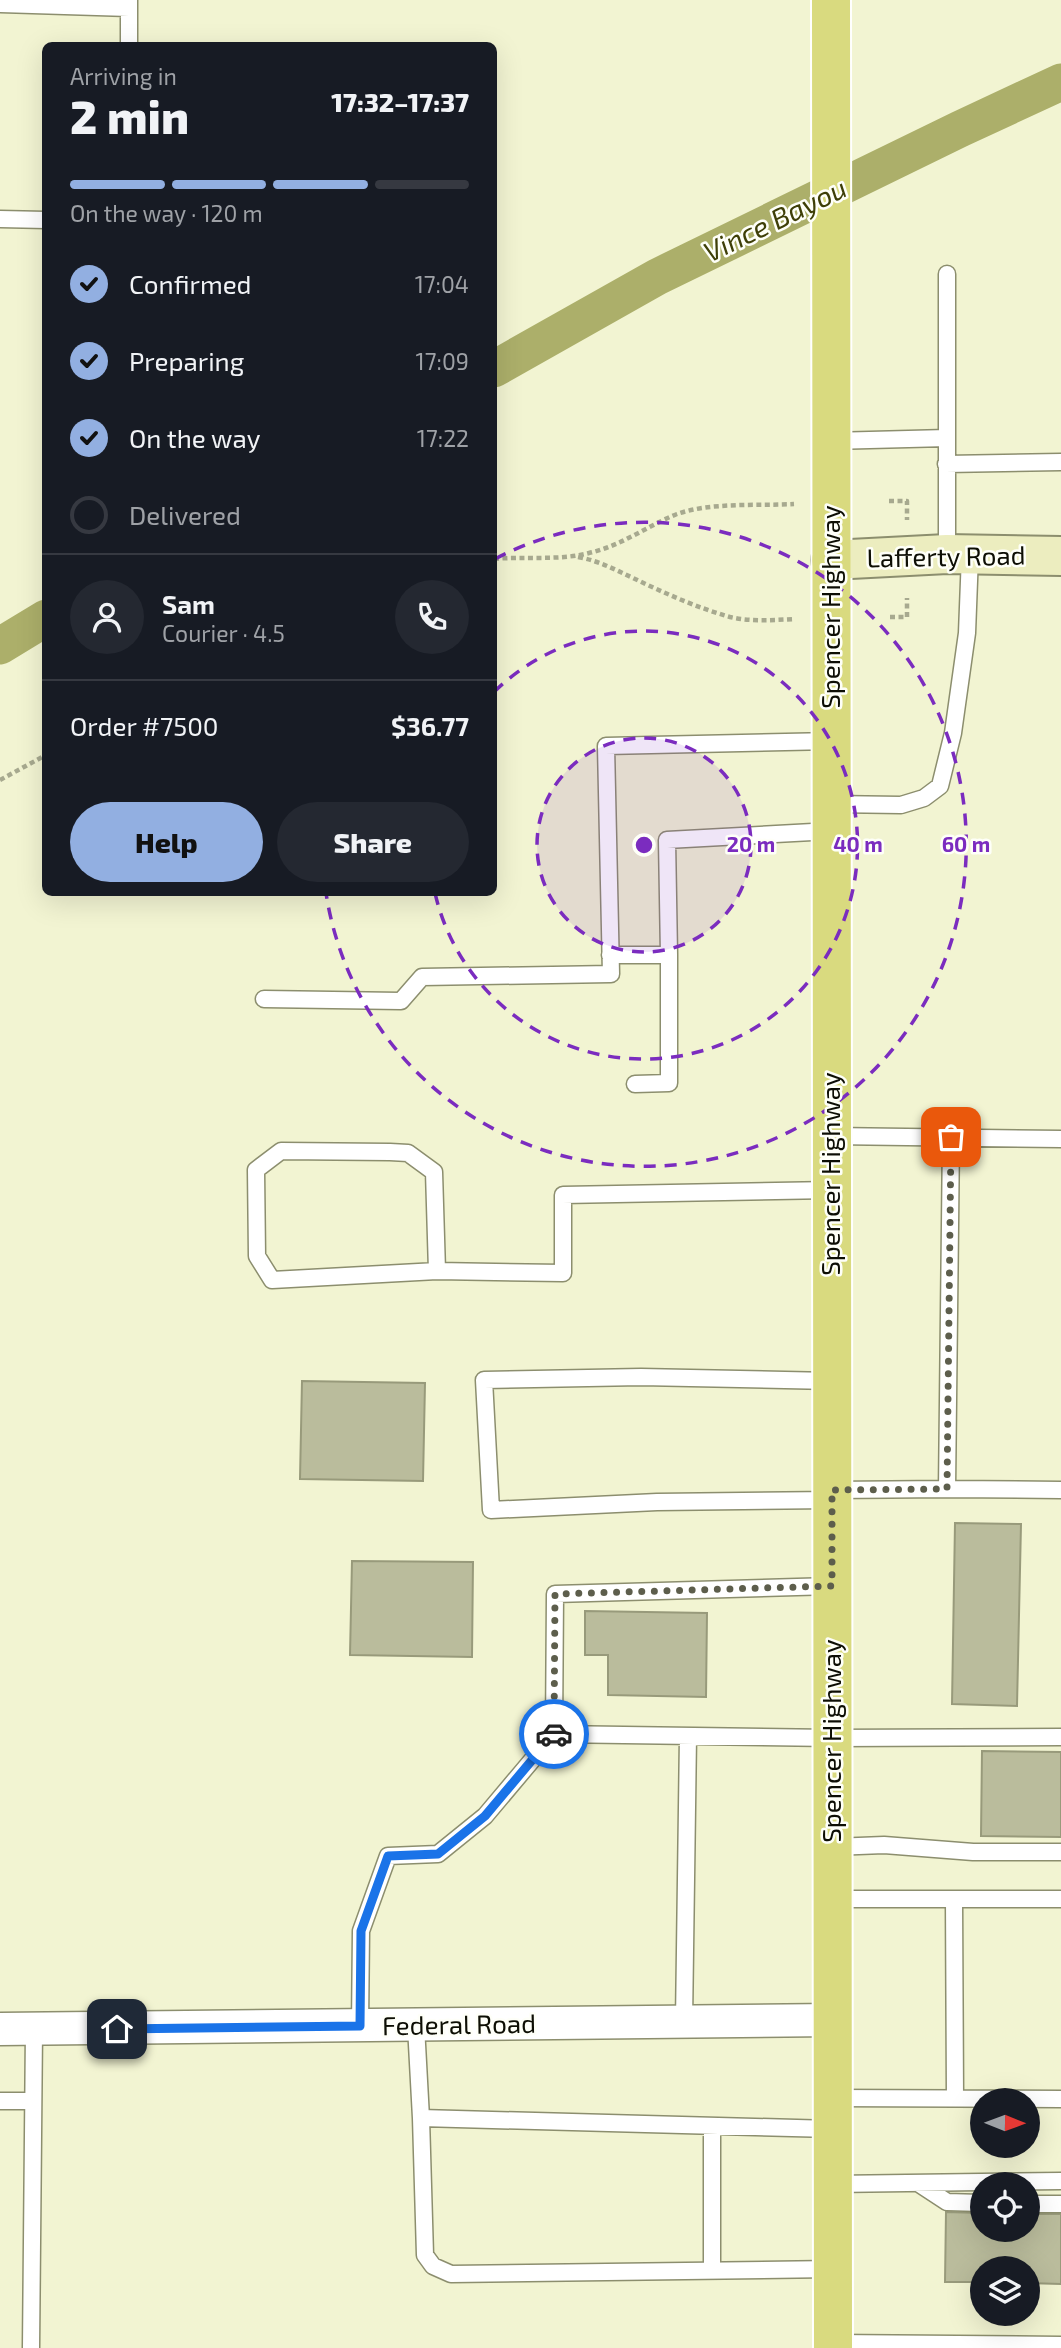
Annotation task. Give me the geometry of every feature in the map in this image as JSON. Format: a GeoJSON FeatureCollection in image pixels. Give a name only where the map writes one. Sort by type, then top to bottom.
{"type":"FeatureCollection","features":[{"type":"Feature","properties":{"kind":"main road","name":"Spencer Highway"},"geometry":{"type":"LineString","coordinates":[[831,0],[833,2345]]}},
{"type":"Feature","properties":{"kind":"street","name":"Lafferty Road"},"geometry":{"type":"LineString","coordinates":[[831,560],[958,555],[1061,556]]}},
{"type":"Feature","properties":{"kind":"street","name":"Federal Road"},"geometry":{"type":"LineString","coordinates":[[0,2029],[833,2020]]}},
{"type":"Feature","properties":{"kind":"lane"},"geometry":{"type":"LineString","coordinates":[[0,4],[129,4],[129,42]]}},
{"type":"Feature","properties":{"kind":"lane"},"geometry":{"type":"LineString","coordinates":[[0,219],[42,220]]}},
{"type":"Feature","properties":{"kind":"lane"},"geometry":{"type":"LineString","coordinates":[[635,1084],[669,1083],[667,839],[831,818],[901,805],[925,798],[940,786],[953,733],[967,633],[946,464],[947,274]]}},
{"type":"Feature","properties":{"kind":"lane"},"geometry":{"type":"LineString","coordinates":[[831,441],[947,438]]}},
{"type":"Feature","properties":{"kind":"lane"},"geometry":{"type":"LineString","coordinates":[[946,464],[1061,462]]}},
{"type":"Feature","properties":{"kind":"lane"},"geometry":{"type":"LineString","coordinates":[[264,999],[401,1001],[422,977],[611,974],[606,746],[832,741]]}},
{"type":"Feature","properties":{"kind":"lane"},"geometry":{"type":"LineString","coordinates":[[610,955],[669,955]]}},
{"type":"Feature","properties":{"kind":"lane"},"geometry":{"type":"LineString","coordinates":[[830,1136],[1061,1139]]}},
{"type":"Feature","properties":{"kind":"lane"},"geometry":{"type":"LineString","coordinates":[[947,1489],[951,1137]]}},
{"type":"Feature","properties":{"kind":"lane"},"geometry":{"type":"LineString","coordinates":[[437,1271],[434,1172],[408,1153],[281,1152],[256,1170],[257,1256],[272,1280],[437,1271],[563,1273],[563,1195],[831,1190]]}},
{"type":"Feature","properties":{"kind":"lane"},"geometry":{"type":"LineString","coordinates":[[831,1381],[641,1377],[484,1380],[491,1510],[947,1489],[1061,1490]]}},
{"type":"Feature","properties":{"kind":"lane"},"geometry":{"type":"LineString","coordinates":[[360,2026],[361,1931],[388,1856],[438,1854],[485,1816],[554,1734],[555,1594],[832,1586]]}},
{"type":"Feature","properties":{"kind":"lane"},"geometry":{"type":"LineString","coordinates":[[554,1734],[832,1738],[1061,1737]]}},
{"type":"Feature","properties":{"kind":"lane"},"geometry":{"type":"LineString","coordinates":[[684,2022],[688,1736]]}},
{"type":"Feature","properties":{"kind":"lane"},"geometry":{"type":"LineString","coordinates":[[832,1847],[884,1845],[973,1852],[1061,1852]]}},
{"type":"Feature","properties":{"kind":"lane"},"geometry":{"type":"LineString","coordinates":[[833,1899],[1061,1899]]}},
{"type":"Feature","properties":{"kind":"lane"},"geometry":{"type":"LineString","coordinates":[[954,1899],[955,2098]]}},
{"type":"Feature","properties":{"kind":"lane"},"geometry":{"type":"LineString","coordinates":[[416,2026],[425,2255],[433,2266],[451,2274],[833,2269]]}},
{"type":"Feature","properties":{"kind":"lane"},"geometry":{"type":"LineString","coordinates":[[31,2348],[34,2029]]}},
{"type":"Feature","properties":{"kind":"lane"},"geometry":{"type":"LineString","coordinates":[[421,2118],[712,2126],[955,2098],[1061,2099]]}},
{"type":"Feature","properties":{"kind":"lane"},"geometry":{"type":"LineString","coordinates":[[0,2101],[33,2101]]}},
{"type":"Feature","properties":{"kind":"lane"},"geometry":{"type":"LineString","coordinates":[[712,2126],[712,2270]]}},
{"type":"Feature","properties":{"kind":"lane"},"geometry":{"type":"LineString","coordinates":[[832,2184],[1061,2181]]}},
{"type":"Feature","properties":{"kind":"lane"},"geometry":{"type":"LineString","coordinates":[[918,2183],[947,2202],[970,2203]]}},
{"type":"Feature","properties":{"kind":"lane"},"geometry":{"type":"LineString","coordinates":[[1040,2204],[1061,2204]]}},
{"type":"Feature","properties":{"kind":"lane"},"geometry":{"type":"LineString","coordinates":[[833,2345],[1061,2345]]}},
{"type":"Feature","properties":{"kind":"path"},"geometry":{"type":"LineString","coordinates":[[889,501],[906,501],[907,521]]}},
{"type":"Feature","properties":{"kind":"path"},"geometry":{"type":"LineString","coordinates":[[573,557],[616,544],[679,514],[703,508],[754,506]]}},
{"type":"Feature","properties":{"kind":"path"},"geometry":{"type":"LineString","coordinates":[[497,559],[573,557],[595,561],[730,617],[754,621]]}},
{"type":"Feature","properties":{"kind":"path"},"geometry":{"type":"LineString","coordinates":[[890,617],[907,617],[907,598]]}},
{"type":"Feature","properties":{"kind":"path"},"geometry":{"type":"LineString","coordinates":[[0,780],[42,757]]}},
{"type":"Feature","properties":{"kind":"building"},"geometry":{"type":"Polygon","coordinates":[[[302,1381],[425,1383],[423,1481],[300,1479],[302,1381]]]}},
{"type":"Feature","properties":{"kind":"building"},"geometry":{"type":"Polygon","coordinates":[[[955,1523],[1021,1524],[1017,1706],[952,1704],[955,1523]]]}},
{"type":"Feature","properties":{"kind":"building"},"geometry":{"type":"Polygon","coordinates":[[[352,1561],[473,1562],[472,1657],[350,1655],[352,1561]]]}},
{"type":"Feature","properties":{"kind":"building"},"geometry":{"type":"Polygon","coordinates":[[[585,1611],[707,1613],[706,1697],[608,1695],[608,1655],[585,1655],[585,1611]]]}},
{"type":"Feature","properties":{"kind":"building"},"geometry":{"type":"Polygon","coordinates":[[[982,1751],[1061,1752],[1061,1837],[981,1836],[982,1751]]]}},
{"type":"Feature","properties":{"kind":"building"},"geometry":{"type":"Polygon","coordinates":[[[946,2212],[970,2213],[970,2242],[1040,2242],[1040,2214],[1061,2214],[1061,2284],[1040,2283],[1040,2256],[970,2256],[970,2282],[945,2282],[946,2212]]]}},
{"type":"Feature","properties":{"kind":"waterway","name":"Vince Bayou"},"geometry":{"type":"LineString","coordinates":[[497,367],[657,277],[1061,82]]}},
{"type":"Feature","properties":{"kind":"waterway","name":"Vince Bayou"},"geometry":{"type":"LineString","coordinates":[[0,646],[42,620]]}},
{"type":"Feature","properties":{"kind":"way so far"},"geometry":{"type":"LineString","coordinates":[[554,1734],[555,1594],[832,1586],[832,1490],[947,1489],[951,1137]]}},
{"type":"Feature","properties":{"kind":"route"},"geometry":{"type":"LineString","coordinates":[[117,2029],[360,2026],[361,1931],[388,1856],[438,1854],[485,1816],[554,1734]]}}]}
